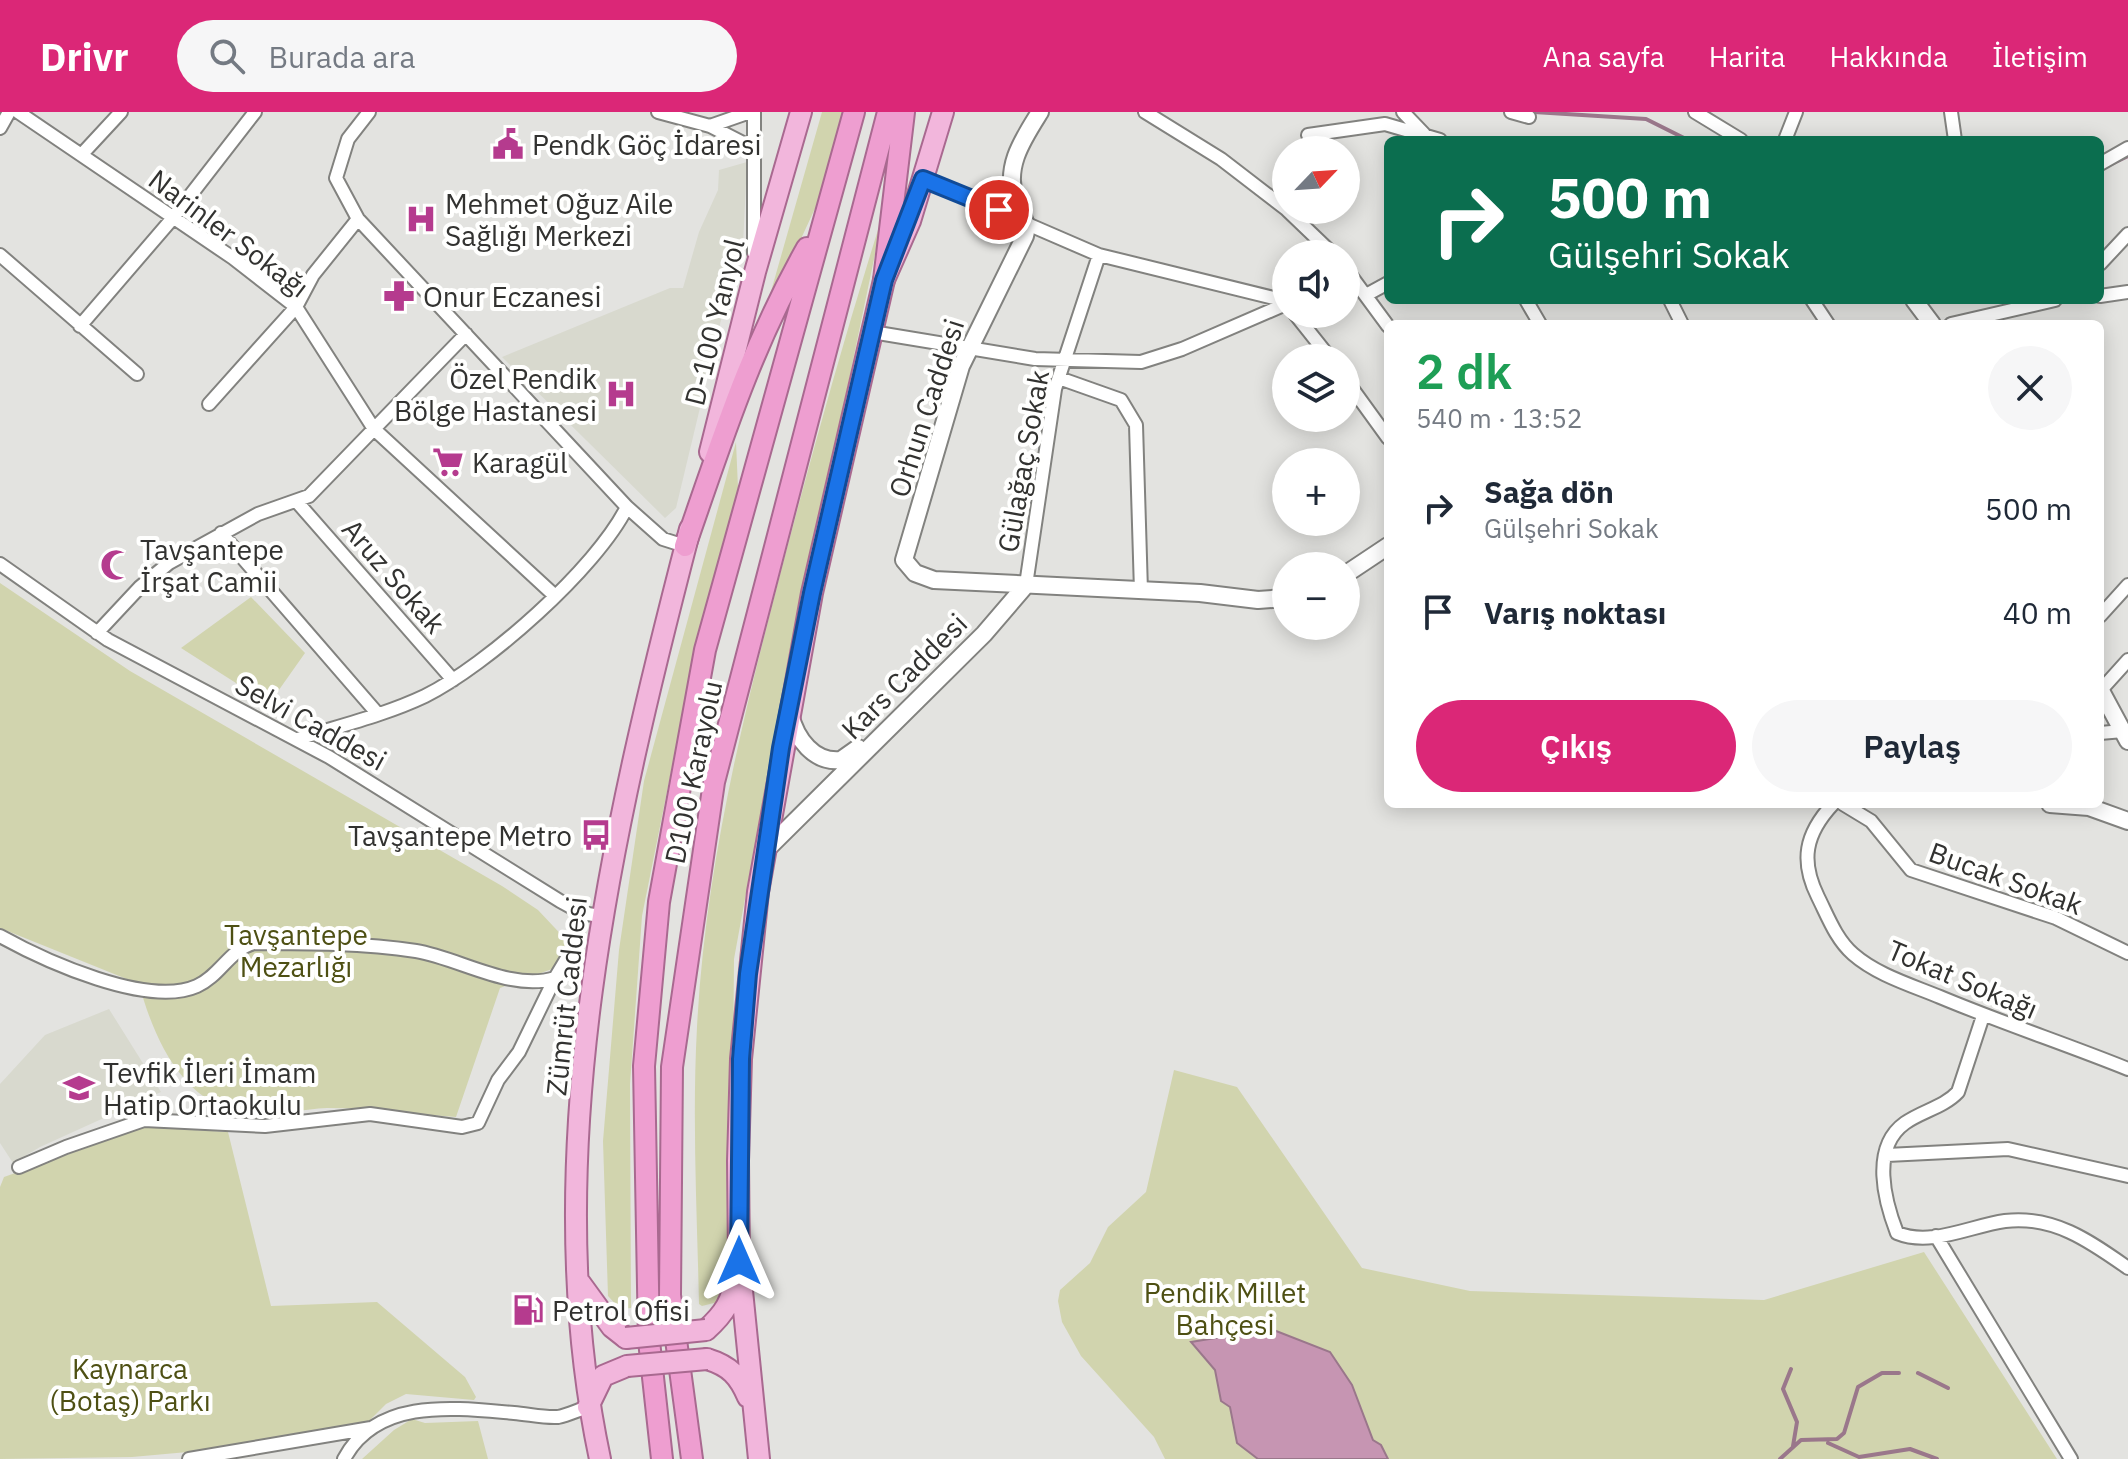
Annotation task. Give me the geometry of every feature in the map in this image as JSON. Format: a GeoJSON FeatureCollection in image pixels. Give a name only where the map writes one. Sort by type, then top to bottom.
{"type":"FeatureCollection","features":[{"type":"Feature","properties":{"kind":"highway","name":"D100 Karayolu"},"geometry":{"type":"LineString","coordinates":[[662,1459],[649,1341],[644,1066],[659,902],[705,650],[854,112]]}},
{"type":"Feature","properties":{"kind":"highway","name":"D100 Karayolu"},"geometry":{"type":"LineString","coordinates":[[692,1459],[670,1295],[672,1067],[714,782],[888,112]]}},
{"type":"Feature","properties":{"kind":"highway"},"geometry":{"type":"LineString","coordinates":[[884,280],[904,112]]}},
{"type":"Feature","properties":{"kind":"highway"},"geometry":{"type":"LineString","coordinates":[[685,546],[737,390],[759,338],[823,220]]}},
{"type":"Feature","properties":{"kind":"main road","name":"D-100 Yanyol"},"geometry":{"type":"LineString","coordinates":[[685,546],[755,272],[801,112]]}},
{"type":"Feature","properties":{"kind":"main road"},"geometry":{"type":"LineString","coordinates":[[759,1459],[739,1261],[741,1059],[748,974],[789,708],[884,280],[931,112]]}},
{"type":"Feature","properties":{"kind":"main road"},"geometry":{"type":"LineString","coordinates":[[884,280],[923,179],[943,112]]}},
{"type":"Feature","properties":{"kind":"main road","name":"Zümrüt Caddesi"},"geometry":{"type":"LineString","coordinates":[[600,1459],[588,1407],[577,1279],[579,1131],[591,914],[621,809],[685,546]]}},
{"type":"Feature","properties":{"kind":"main road"},"geometry":{"type":"LineString","coordinates":[[577,1279],[612,1327],[626,1338],[706,1330],[724,1315],[732,1299],[739,1261]]}},
{"type":"Feature","properties":{"kind":"main road"},"geometry":{"type":"LineString","coordinates":[[588,1407],[603,1376],[627,1366],[707,1359],[722,1363],[739,1376],[755,1412]]}},
{"type":"Feature","properties":{"kind":"street"},"geometry":{"type":"LineString","coordinates":[[0,128],[9,112]]}},
{"type":"Feature","properties":{"kind":"street","name":"Narinler Sokağı"},"geometry":{"type":"LineString","coordinates":[[18,112],[83,153],[172,219],[233,258],[296,307],[374,429],[554,595]]}},
{"type":"Feature","properties":{"kind":"street"},"geometry":{"type":"LineString","coordinates":[[83,153],[121,112]]}},
{"type":"Feature","properties":{"kind":"street"},"geometry":{"type":"LineString","coordinates":[[80,326],[172,219],[255,112]]}},
{"type":"Feature","properties":{"kind":"street"},"geometry":{"type":"LineString","coordinates":[[369,112],[348,139],[336,178],[358,219],[627,507],[663,539],[685,546]]}},
{"type":"Feature","properties":{"kind":"street"},"geometry":{"type":"LineString","coordinates":[[658,112],[710,126],[753,148]]}},
{"type":"Feature","properties":{"kind":"street"},"geometry":{"type":"LineString","coordinates":[[710,126],[752,112],[755,272]]}},
{"type":"Feature","properties":{"kind":"street"},"geometry":{"type":"LineString","coordinates":[[1025,221],[1012,190],[1011,176],[1020,145],[1040,112]]}},
{"type":"Feature","properties":{"kind":"street"},"geometry":{"type":"LineString","coordinates":[[1145,112],[1221,159],[1272,198]]}},
{"type":"Feature","properties":{"kind":"street"},"geometry":{"type":"LineString","coordinates":[[1403,112],[1425,136]]}},
{"type":"Feature","properties":{"kind":"street"},"geometry":{"type":"LineString","coordinates":[[1511,112],[1529,117]]}},
{"type":"Feature","properties":{"kind":"street"},"geometry":{"type":"LineString","coordinates":[[1695,112],[1734,136]]}},
{"type":"Feature","properties":{"kind":"street"},"geometry":{"type":"LineString","coordinates":[[1787,136],[1796,112]]}},
{"type":"Feature","properties":{"kind":"street"},"geometry":{"type":"LineString","coordinates":[[1951,112],[1954,136]]}},
{"type":"Feature","properties":{"kind":"street"},"geometry":{"type":"LineString","coordinates":[[1308,135],[1385,124],[1423,136]]}},
{"type":"Feature","properties":{"kind":"street"},"geometry":{"type":"LineString","coordinates":[[2104,162],[2128,148]]}},
{"type":"Feature","properties":{"kind":"street"},"geometry":{"type":"LineString","coordinates":[[923,179],[1099,255],[1272,298]]}},
{"type":"Feature","properties":{"kind":"street"},"geometry":{"type":"LineString","coordinates":[[209,404],[296,307],[313,275],[358,219]]}},
{"type":"Feature","properties":{"kind":"street","name":"Orhun Caddesi"},"geometry":{"type":"LineString","coordinates":[[1025,221],[1027,229],[1021,245],[968,348],[904,560],[915,573],[934,580],[1026,585]]}},
{"type":"Feature","properties":{"kind":"street"},"geometry":{"type":"LineString","coordinates":[[1302,224],[1318,240]]}},
{"type":"Feature","properties":{"kind":"street"},"geometry":{"type":"LineString","coordinates":[[2104,260],[2128,234]]}},
{"type":"Feature","properties":{"kind":"street"},"geometry":{"type":"LineString","coordinates":[[0,255],[137,374]]}},
{"type":"Feature","properties":{"kind":"street","name":"Gülağaç Sokak"},"geometry":{"type":"LineString","coordinates":[[1026,585],[1059,378],[1099,255]]}},
{"type":"Feature","properties":{"kind":"street"},"geometry":{"type":"LineString","coordinates":[[1366,295],[1384,285]]}},
{"type":"Feature","properties":{"kind":"street"},"geometry":{"type":"LineString","coordinates":[[1360,287],[1384,320]]}},
{"type":"Feature","properties":{"kind":"street"},"geometry":{"type":"LineString","coordinates":[[2104,295],[2128,292]]}},
{"type":"Feature","properties":{"kind":"street"},"geometry":{"type":"LineString","coordinates":[[1968,320],[2038,304]]}},
{"type":"Feature","properties":{"kind":"street"},"geometry":{"type":"LineString","coordinates":[[872,332],[1035,359],[1127,363],[1159,358],[1272,308]]}},
{"type":"Feature","properties":{"kind":"street"},"geometry":{"type":"LineString","coordinates":[[1306,328],[1319,344]]}},
{"type":"Feature","properties":{"kind":"street"},"geometry":{"type":"LineString","coordinates":[[97,633],[140,587],[169,563],[258,514],[298,503],[466,334]]}},
{"type":"Feature","properties":{"kind":"street"},"geometry":{"type":"LineString","coordinates":[[1059,378],[1121,400],[1136,425],[1141,591]]}},
{"type":"Feature","properties":{"kind":"street"},"geometry":{"type":"LineString","coordinates":[[1360,399],[1384,432]]}},
{"type":"Feature","properties":{"kind":"street","name":"Aruz Sokak"},"geometry":{"type":"LineString","coordinates":[[298,503],[453,680]]}},
{"type":"Feature","properties":{"kind":"street"},"geometry":{"type":"LineString","coordinates":[[298,739],[424,697],[453,680],[494,649],[590,562],[613,534],[627,507]]}},
{"type":"Feature","properties":{"kind":"street"},"geometry":{"type":"LineString","coordinates":[[221,533],[377,713]]}},
{"type":"Feature","properties":{"kind":"street"},"geometry":{"type":"LineString","coordinates":[[1360,565],[1384,549]]}},
{"type":"Feature","properties":{"kind":"street"},"geometry":{"type":"LineString","coordinates":[[1360,575],[1384,559]]}},
{"type":"Feature","properties":{"kind":"street","name":"Selvi Caddesi"},"geometry":{"type":"LineString","coordinates":[[0,564],[97,633],[298,739],[591,914]]}},
{"type":"Feature","properties":{"kind":"street"},"geometry":{"type":"LineString","coordinates":[[1001,612],[1026,585],[1272,599]]}},
{"type":"Feature","properties":{"kind":"street"},"geometry":{"type":"LineString","coordinates":[[2104,612],[2128,585]]}},
{"type":"Feature","properties":{"kind":"street"},"geometry":{"type":"LineString","coordinates":[[1178,593],[1228,604],[1272,605]]}},
{"type":"Feature","properties":{"kind":"street","name":"Kars Caddesi"},"geometry":{"type":"LineString","coordinates":[[789,708],[796,731],[809,750],[821,758],[841,760],[851,755],[977,629],[1001,612]]}},
{"type":"Feature","properties":{"kind":"street","name":"Kars Caddesi"},"geometry":{"type":"LineString","coordinates":[[765,851],[984,634],[1001,612]]}},
{"type":"Feature","properties":{"kind":"street"},"geometry":{"type":"LineString","coordinates":[[2104,686],[2128,660]]}},
{"type":"Feature","properties":{"kind":"street"},"geometry":{"type":"LineString","coordinates":[[2104,697],[2125,736]]}},
{"type":"Feature","properties":{"kind":"street"},"geometry":{"type":"LineString","coordinates":[[2104,733],[2125,736]]}},
{"type":"Feature","properties":{"kind":"street","name":"Tokat Sokağı"},"geometry":{"type":"LineString","coordinates":[[1830,808],[1810,837],[1806,860],[1808,877],[1837,935],[1865,963],[1983,1016],[2128,1069]]}},
{"type":"Feature","properties":{"kind":"street","name":"Bucak Sokak"},"geometry":{"type":"LineString","coordinates":[[1850,808],[1871,821],[1911,870],[2056,918],[2128,953]]}},
{"type":"Feature","properties":{"kind":"street"},"geometry":{"type":"LineString","coordinates":[[2092,808],[2128,821]]}},
{"type":"Feature","properties":{"kind":"street"},"geometry":{"type":"LineString","coordinates":[[19,1167],[144,1120],[265,1126],[370,1114],[462,1127],[478,1123],[498,1080],[519,1052],[591,914]]}},
{"type":"Feature","properties":{"kind":"street"},"geometry":{"type":"LineString","coordinates":[[0,936],[129,990],[155,994],[192,989],[210,980],[239,947],[254,943],[376,947],[419,952],[505,976],[544,982],[555,978]]}},
{"type":"Feature","properties":{"kind":"street"},"geometry":{"type":"LineString","coordinates":[[1983,1016],[1958,1092],[1950,1100],[1903,1125],[1893,1136],[1887,1155],[1884,1189],[1897,1233],[1913,1240],[2008,1221],[2053,1226],[2100,1245],[2128,1268]]}},
{"type":"Feature","properties":{"kind":"street"},"geometry":{"type":"LineString","coordinates":[[1887,1155],[2008,1149],[2128,1176]]}},
{"type":"Feature","properties":{"kind":"street"},"geometry":{"type":"LineString","coordinates":[[1936,1236],[2071,1459]]}},
{"type":"Feature","properties":{"kind":"street"},"geometry":{"type":"LineString","coordinates":[[344,1459],[350,1449],[373,1428],[396,1416],[420,1410],[557,1417],[588,1407]]}},
{"type":"Feature","properties":{"kind":"street"},"geometry":{"type":"LineString","coordinates":[[189,1459],[373,1428]]}},
{"type":"Feature","properties":{"kind":"shaded area","name":"Özel Pendik Bölge Hastanesi"},"geometry":{"type":"Polygon","coordinates":[[[747,162],[743,245],[727,295],[676,508],[665,518],[502,357],[670,288],[683,288],[699,232],[718,190],[719,170],[747,162]]]}},
{"type":"Feature","properties":{"kind":"shaded area","name":"Tevfik İleri İmam Hatip Ortaokulu"},"geometry":{"type":"Polygon","coordinates":[[[109,1009],[161,1092],[40,1147],[13,1163],[0,1143],[0,1084],[45,1035],[109,1009]]]}},
{"type":"Feature","properties":{"kind":"shaded area"},"geometry":{"type":"Polygon","coordinates":[[[1271,1329],[1330,1352],[1352,1385],[1373,1440],[1381,1445],[1388,1459],[1258,1459],[1237,1443],[1230,1407],[1221,1401],[1215,1370],[1191,1342],[1271,1329]]]}},
{"type":"Feature","properties":{"kind":"green space"},"geometry":{"type":"Polygon","coordinates":[[[822,112],[847,112],[824,189],[762,323],[822,112]]]}},
{"type":"Feature","properties":{"kind":"green space"},"geometry":{"type":"Polygon","coordinates":[[[884,211],[774,740],[734,959],[731,1276],[722,1301],[702,1306],[699,1304],[696,1200],[697,1027],[701,969],[717,854],[739,740],[781,571],[830,390],[884,211]]]}},
{"type":"Feature","properties":{"kind":"green space"},"geometry":{"type":"Polygon","coordinates":[[[736,442],[738,488],[691,672],[642,916],[630,1084],[631,1308],[620,1309],[608,1296],[603,1141],[619,950],[644,781],[736,442]]]}},
{"type":"Feature","properties":{"kind":"green space","name":"Tavşantepe Mezarlığı"},"geometry":{"type":"Polygon","coordinates":[[[0,583],[130,671],[502,886],[538,910],[570,944],[552,969],[500,988],[456,1117],[327,1108],[257,1115],[225,1108],[205,1098],[175,1066],[153,1026],[139,984],[0,928],[0,583]]]}},
{"type":"Feature","properties":{"kind":"green space"},"geometry":{"type":"Polygon","coordinates":[[[251,597],[305,653],[269,704],[181,648],[251,597]]]}},
{"type":"Feature","properties":{"kind":"green space","name":"Pendik Millet Bahçesi"},"geometry":{"type":"Polygon","coordinates":[[[1174,1070],[1237,1087],[1362,1268],[1470,1291],[1764,1300],[1924,1252],[2057,1459],[1165,1459],[1154,1437],[1081,1356],[1062,1322],[1058,1301],[1060,1290],[1090,1263],[1108,1227],[1146,1192],[1174,1070]]]}},
{"type":"Feature","properties":{"kind":"green space","name":"Kaynarca (Botaş) Parkı"},"geometry":{"type":"Polygon","coordinates":[[[145,1127],[228,1132],[271,1306],[377,1302],[465,1377],[476,1397],[474,1400],[406,1394],[386,1404],[367,1423],[221,1449],[132,1457],[0,1459],[0,1187],[4,1177],[145,1127]]]}},
{"type":"Feature","properties":{"kind":"green space"},"geometry":{"type":"Polygon","coordinates":[[[412,1419],[425,1423],[478,1421],[488,1459],[362,1459],[394,1430],[412,1419]]]}},
{"type":"Feature","properties":{"kind":"waterway"},"geometry":{"type":"LineString","coordinates":[[1534,112],[1646,119],[1680,136]]}},
{"type":"Feature","properties":{"kind":"waterway"},"geometry":{"type":"LineString","coordinates":[[2105,167],[2128,156]]}},
{"type":"Feature","properties":{"kind":"waterway"},"geometry":{"type":"LineString","coordinates":[[1791,1369],[1783,1389],[1797,1422],[1793,1446]]}},
{"type":"Feature","properties":{"kind":"waterway"},"geometry":{"type":"LineString","coordinates":[[1780,1459],[1801,1440],[1837,1439],[1844,1433],[1858,1387],[1882,1373],[1899,1373]]}},
{"type":"Feature","properties":{"kind":"waterway"},"geometry":{"type":"LineString","coordinates":[[1918,1373],[1948,1388]]}},
{"type":"Feature","properties":{"kind":"waterway"},"geometry":{"type":"LineString","coordinates":[[1828,1443],[1859,1457],[1910,1449],[1937,1459]]}},
{"type":"Feature","properties":{"kind":"place","name":"Pendk Göç İdaresi"},"geometry":{"type":"Point","coordinates":[508,144]}},
{"type":"Feature","properties":{"kind":"place","name":"Mehmet Oğuz Aile Sağlığı Merkezi"},"geometry":{"type":"Point","coordinates":[421,219]}},
{"type":"Feature","properties":{"kind":"place","name":"Onur Eczanesi"},"geometry":{"type":"Point","coordinates":[399,296]}},
{"type":"Feature","properties":{"kind":"place","name":"Özel Pendik Bölge Hastanesi"},"geometry":{"type":"Point","coordinates":[621,394]}},
{"type":"Feature","properties":{"kind":"place","name":"Karagül"},"geometry":{"type":"Point","coordinates":[448,462]}},
{"type":"Feature","properties":{"kind":"place","name":"Tavşantepe İrşat Camii"},"geometry":{"type":"Point","coordinates":[116,565]}},
{"type":"Feature","properties":{"kind":"place","name":"Tavşantepe Metro"},"geometry":{"type":"Point","coordinates":[596,835]}},
{"type":"Feature","properties":{"kind":"place","name":"Tevfik İleri İmam Hatip Ortaokulu"},"geometry":{"type":"Point","coordinates":[79,1088]}},
{"type":"Feature","properties":{"kind":"place","name":"Petrol Ofisi"},"geometry":{"type":"Point","coordinates":[528,1310]}},
{"type":"Feature","properties":{"kind":"route"},"geometry":{"type":"LineString","coordinates":[[739,1261],[741,1059],[758,892],[781,748],[812,593],[884,280],[910,221],[923,179],[999,210]]}}]}
